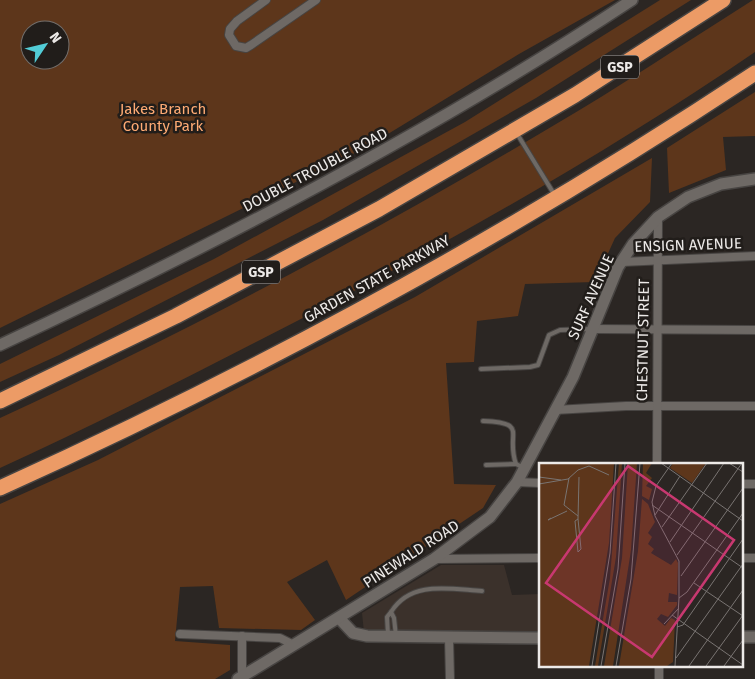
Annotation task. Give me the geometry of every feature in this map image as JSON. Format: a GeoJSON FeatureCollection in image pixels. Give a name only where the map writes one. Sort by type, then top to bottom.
{"type":"FeatureCollection","features":[{"type":"Feature","properties":{"kind":"highway","name":"GSP"},"geometry":{"type":"LineString","coordinates":[[0,401],[278,264],[575,95],[723,0]]}},
{"type":"Feature","properties":{"kind":"highway","name":"GARDEN STATE PARKWAY"},"geometry":{"type":"LineString","coordinates":[[0,488],[67,458],[276,354],[556,198],[686,119],[755,73]]}},
{"type":"Feature","properties":{"kind":"main road","name":"DOUBLE TROUBLE ROAD"},"geometry":{"type":"LineString","coordinates":[[0,345],[122,288],[427,127],[632,0]]}},
{"type":"Feature","properties":{"kind":"main road","name":"SURF AVENUE"},"geometry":{"type":"LineString","coordinates":[[555,410],[573,377],[622,262],[633,244],[658,217],[688,197],[721,184],[755,178]]}},
{"type":"Feature","properties":{"kind":"main road","name":"PINEWALD ROAD"},"geometry":{"type":"LineString","coordinates":[[241,678],[434,559],[490,517],[517,482],[520,466],[555,410]]}},
{"type":"Feature","properties":{"kind":"main road"},"geometry":{"type":"LineString","coordinates":[[339,618],[353,633],[392,637],[539,638]]}},
{"type":"Feature","properties":{"kind":"main road"},"geometry":{"type":"LineString","coordinates":[[742,638],[755,637]]}},
{"type":"Feature","properties":{"kind":"street"},"geometry":{"type":"LineString","coordinates":[[266,0],[232,25],[229,35],[236,46],[246,48],[316,0]]}},
{"type":"Feature","properties":{"kind":"street","name":"CHESTNUT STREET"},"geometry":{"type":"LineString","coordinates":[[657,463],[658,217]]}},
{"type":"Feature","properties":{"kind":"street","name":"ENSIGN AVENUE"},"geometry":{"type":"LineString","coordinates":[[622,262],[755,256]]}},
{"type":"Feature","properties":{"kind":"street"},"geometry":{"type":"LineString","coordinates":[[593,329],[657,331],[755,330]]}},
{"type":"Feature","properties":{"kind":"street"},"geometry":{"type":"LineString","coordinates":[[555,410],[755,406]]}},
{"type":"Feature","properties":{"kind":"street"},"geometry":{"type":"LineString","coordinates":[[517,482],[539,483]]}},
{"type":"Feature","properties":{"kind":"street"},"geometry":{"type":"LineString","coordinates":[[742,484],[755,484]]}},
{"type":"Feature","properties":{"kind":"street"},"geometry":{"type":"LineString","coordinates":[[434,559],[539,558]]}},
{"type":"Feature","properties":{"kind":"street"},"geometry":{"type":"LineString","coordinates":[[742,558],[755,558]]}},
{"type":"Feature","properties":{"kind":"street"},"geometry":{"type":"LineString","coordinates":[[180,634],[280,638],[294,645]]}},
{"type":"Feature","properties":{"kind":"street"},"geometry":{"type":"LineString","coordinates":[[241,678],[242,636]]}},
{"type":"Feature","properties":{"kind":"street"},"geometry":{"type":"LineString","coordinates":[[449,638],[450,679]]}},
{"type":"Feature","properties":{"kind":"street"},"geometry":{"type":"LineString","coordinates":[[659,666],[660,679]]}},
{"type":"Feature","properties":{"kind":"lane"},"geometry":{"type":"LineString","coordinates":[[514,131],[556,198]]}},
{"type":"Feature","properties":{"kind":"lane"},"geometry":{"type":"LineString","coordinates":[[481,369],[538,365],[549,335],[560,330],[593,329]]}},
{"type":"Feature","properties":{"kind":"lane"},"geometry":{"type":"LineString","coordinates":[[483,422],[505,422],[510,425],[520,466],[486,465]]}},
{"type":"Feature","properties":{"kind":"lane"},"geometry":{"type":"LineString","coordinates":[[392,637],[387,617],[397,603],[426,588],[482,591]]}},
{"type":"Feature","properties":{"kind":"lane"},"geometry":{"type":"LineString","coordinates":[[391,612],[394,618],[392,637]]}},
{"type":"Feature","properties":{"kind":"shaded area"},"geometry":{"type":"Polygon","coordinates":[[[441,565],[504,565],[512,595],[539,594],[539,631],[364,632],[362,613],[441,565]]]}},
{"type":"Feature","properties":{"kind":"green space","name":"Jakes Branch County Park"},"geometry":{"type":"Polygon","coordinates":[[[0,0],[615,0],[519,54],[365,148],[0,328],[0,0]]]}},
{"type":"Feature","properties":{"kind":"green space"},"geometry":{"type":"Polygon","coordinates":[[[660,0],[691,0],[536,98],[323,220],[59,355],[0,382],[0,364],[214,259],[465,122],[660,0]]]}},
{"type":"Feature","properties":{"kind":"green space"},"geometry":{"type":"Polygon","coordinates":[[[755,0],[755,52],[574,168],[450,239],[324,307],[163,389],[0,468],[0,418],[141,351],[348,243],[577,112],[755,0]]]}},
{"type":"Feature","properties":{"kind":"green space"},"geometry":{"type":"Polygon","coordinates":[[[755,92],[755,136],[723,137],[726,170],[669,193],[667,148],[755,92]]]}},
{"type":"Feature","properties":{"kind":"green space"},"geometry":{"type":"Polygon","coordinates":[[[652,158],[650,202],[615,238],[595,282],[525,284],[518,316],[477,321],[474,362],[446,363],[454,484],[496,485],[483,508],[346,600],[327,560],[287,582],[315,620],[301,630],[219,628],[213,586],[180,587],[175,641],[230,645],[230,670],[215,679],[0,679],[0,504],[98,460],[415,297],[652,158]]]}}]}
